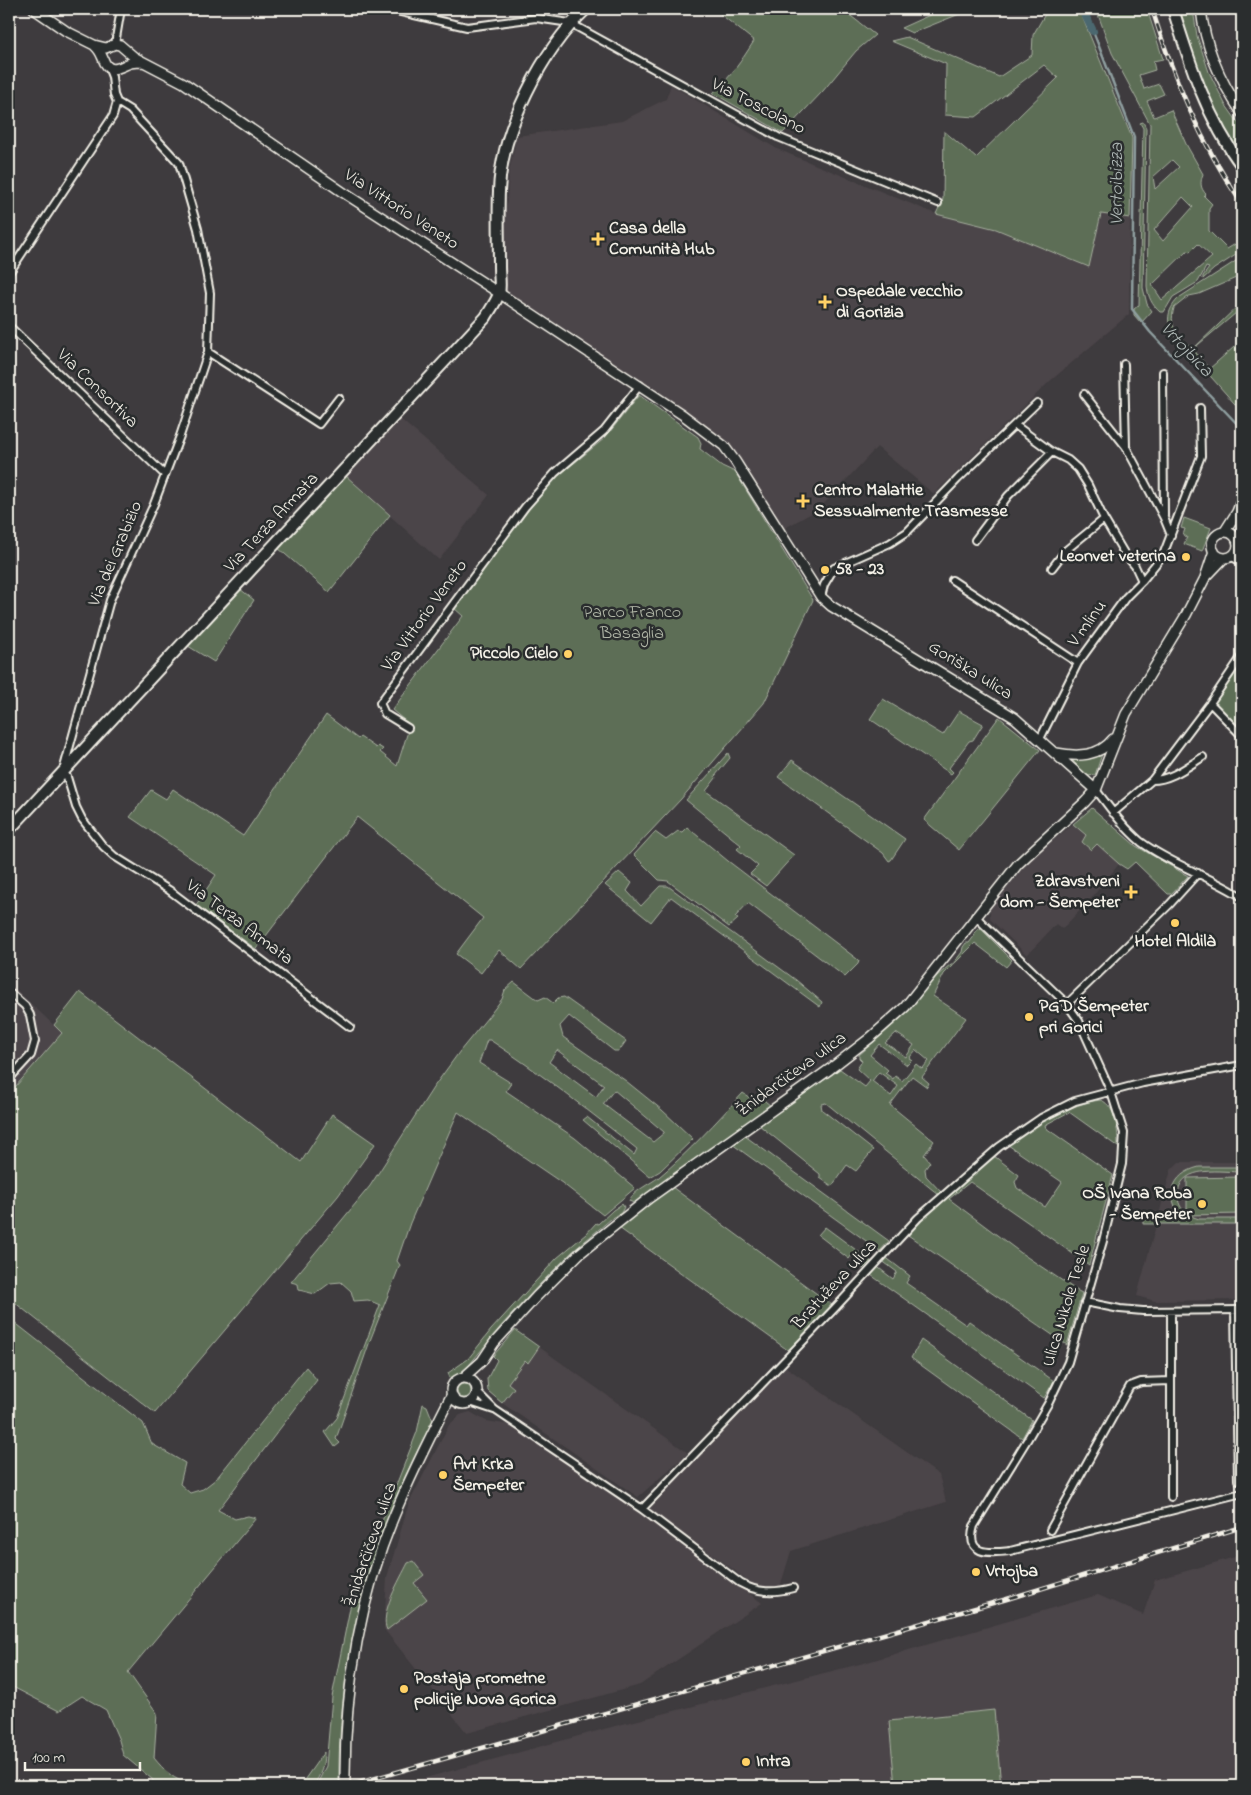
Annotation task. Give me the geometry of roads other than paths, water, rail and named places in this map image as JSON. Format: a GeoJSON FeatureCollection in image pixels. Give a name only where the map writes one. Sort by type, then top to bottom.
{"type":"FeatureCollection","features":[{"type":"Feature","properties":{"kind":"main road"},"geometry":{"type":"LineString","coordinates":[[499,293],[499,191],[501,168],[506,149],[518,113],[545,58],[570,23],[586,9]]}},
{"type":"Feature","properties":{"kind":"main road"},"geometry":{"type":"LineString","coordinates":[[1172,9],[1188,58],[1211,115],[1242,166]]}},
{"type":"Feature","properties":{"kind":"main road","name":"Via Terza Armata"},"geometry":{"type":"LineString","coordinates":[[9,830],[486,317],[499,293]]}},
{"type":"Feature","properties":{"kind":"street","name":"Via Vittorio Veneto"},"geometry":{"type":"LineString","coordinates":[[34,9],[66,30],[94,45],[128,51],[134,57],[184,83],[344,193],[683,414],[724,446],[745,474],[820,595]]}},
{"type":"Feature","properties":{"kind":"street"},"geometry":{"type":"LineString","coordinates":[[9,273],[113,116],[117,102],[114,95],[114,83],[107,66],[111,48],[118,34],[121,9]]}},
{"type":"Feature","properties":{"kind":"street"},"geometry":{"type":"LineString","coordinates":[[388,9],[467,28],[536,18],[570,23]]}},
{"type":"Feature","properties":{"kind":"street"},"geometry":{"type":"LineString","coordinates":[[1201,9],[1210,54],[1228,92],[1242,113]]}},
{"type":"Feature","properties":{"kind":"street","name":"Via Toscolano"},"geometry":{"type":"LineString","coordinates":[[570,23],[778,137],[938,203]]}},
{"type":"Feature","properties":{"kind":"street"},"geometry":{"type":"LineString","coordinates":[[114,83],[129,56],[128,51]]}},
{"type":"Feature","properties":{"kind":"street"},"geometry":{"type":"LineString","coordinates":[[107,66],[117,69],[133,62],[144,62]]}},
{"type":"Feature","properties":{"kind":"street","name":"Via dei Grabizio"},"geometry":{"type":"LineString","coordinates":[[63,771],[110,600],[165,475],[208,352],[210,293],[198,229],[179,163],[130,110],[117,102]]}},
{"type":"Feature","properties":{"kind":"street","name":"Via Consortiva"},"geometry":{"type":"LineString","coordinates":[[9,326],[165,475]]}},
{"type":"Feature","properties":{"kind":"street"},"geometry":{"type":"LineString","coordinates":[[208,352],[319,424],[339,398]]}},
{"type":"Feature","properties":{"kind":"street"},"geometry":{"type":"LineString","coordinates":[[1124,364],[1126,447]]}},
{"type":"Feature","properties":{"kind":"street"},"geometry":{"type":"LineString","coordinates":[[1163,372],[1164,518]]}},
{"type":"Feature","properties":{"kind":"street","name":"Via Vittorio Veneto"},"geometry":{"type":"LineString","coordinates":[[408,728],[386,714],[380,703],[525,507],[555,473],[604,431],[640,385]]}},
{"type":"Feature","properties":{"kind":"street"},"geometry":{"type":"LineString","coordinates":[[1084,394],[1126,447],[1164,518],[1171,535]]}},
{"type":"Feature","properties":{"kind":"street"},"geometry":{"type":"LineString","coordinates":[[820,595],[834,568],[907,532],[1037,403]]}},
{"type":"Feature","properties":{"kind":"street","name":"V mlinu"},"geometry":{"type":"LineString","coordinates":[[1040,739],[1078,663],[1126,597],[1163,555],[1201,456],[1200,408]]}},
{"type":"Feature","properties":{"kind":"street"},"geometry":{"type":"LineString","coordinates":[[1015,425],[1052,452],[1068,460],[1078,469],[1104,519],[1124,553],[1135,566],[1142,581]]}},
{"type":"Feature","properties":{"kind":"street"},"geometry":{"type":"LineString","coordinates":[[974,540],[1008,496],[1052,452]]}},
{"type":"Feature","properties":{"kind":"street"},"geometry":{"type":"LineString","coordinates":[[1054,752],[1074,756],[1086,755],[1108,746],[1117,734],[1134,700],[1184,619],[1205,578],[1214,552],[1212,544],[1215,537],[1225,531],[1237,512],[1242,499]]}},
{"type":"Feature","properties":{"kind":"street"},"geometry":{"type":"LineString","coordinates":[[1205,578],[1240,549],[1235,535],[1237,512]]}},
{"type":"Feature","properties":{"kind":"street"},"geometry":{"type":"LineString","coordinates":[[1052,568],[1070,547],[1104,519]]}},
{"type":"Feature","properties":{"kind":"street"},"geometry":{"type":"LineString","coordinates":[[1225,531],[1235,535]]}},
{"type":"Feature","properties":{"kind":"street"},"geometry":{"type":"LineString","coordinates":[[1214,552],[1242,562]]}},
{"type":"Feature","properties":{"kind":"street"},"geometry":{"type":"LineString","coordinates":[[952,580],[1078,663]]}},
{"type":"Feature","properties":{"kind":"street","name":"Goriška ulica"},"geometry":{"type":"LineString","coordinates":[[820,595],[831,606],[1015,718],[1096,790]]}},
{"type":"Feature","properties":{"kind":"street"},"geometry":{"type":"LineString","coordinates":[[1113,813],[1152,780],[1210,703],[1242,656]]}},
{"type":"Feature","properties":{"kind":"street"},"geometry":{"type":"LineString","coordinates":[[1210,703],[1242,736]]}},
{"type":"Feature","properties":{"kind":"street","name":"Žnidarčičeva ulica"},"geometry":{"type":"LineString","coordinates":[[463,1378],[482,1360],[494,1343],[536,1297],[579,1254],[649,1198],[830,1069],[870,1038],[905,1007],[1018,864],[1096,790],[1105,771],[1117,734]]}},
{"type":"Feature","properties":{"kind":"street"},"geometry":{"type":"LineString","coordinates":[[1152,780],[1171,776],[1203,757]]}},
{"type":"Feature","properties":{"kind":"street","name":"Via Terza Armata"},"geometry":{"type":"LineString","coordinates":[[63,771],[67,777],[76,807],[82,819],[103,846],[114,856],[168,890],[350,1027]]}},
{"type":"Feature","properties":{"kind":"street"},"geometry":{"type":"LineString","coordinates":[[1096,790],[1113,813],[1142,842],[1160,854],[1223,884],[1242,897]]}},
{"type":"Feature","properties":{"kind":"street"},"geometry":{"type":"LineString","coordinates":[[1067,1004],[1170,904],[1198,873]]}},
{"type":"Feature","properties":{"kind":"street","name":"Ulica Nikole Tesle"},"geometry":{"type":"LineString","coordinates":[[975,916],[1067,1004],[1079,1021],[1110,1092],[1124,1133],[1122,1164],[1103,1241],[1068,1362],[1027,1440],[974,1526],[971,1534],[973,1545],[980,1551],[990,1553],[1010,1551],[1242,1492]]}},
{"type":"Feature","properties":{"kind":"street"},"geometry":{"type":"LineString","coordinates":[[9,992],[25,1006],[30,1015],[35,1041],[31,1055],[9,1078]]}},
{"type":"Feature","properties":{"kind":"street","name":"Bratuževa ulica"},"geometry":{"type":"LineString","coordinates":[[642,1509],[918,1218],[999,1147],[1041,1118],[1076,1102],[1142,1083],[1242,1065]]}},
{"type":"Feature","properties":{"kind":"street"},"geometry":{"type":"LineString","coordinates":[[1085,1302],[1120,1309],[1171,1311],[1238,1310],[1238,1480]]}},
{"type":"Feature","properties":{"kind":"street"},"geometry":{"type":"LineString","coordinates":[[1171,1311],[1171,1497]]}},
{"type":"Feature","properties":{"kind":"street","name":"Žnidarčičeva ulica"},"geometry":{"type":"LineString","coordinates":[[470,1402],[476,1396],[482,1360]]}},
{"type":"Feature","properties":{"kind":"street","name":"Žnidarčičeva ulica"},"geometry":{"type":"LineString","coordinates":[[345,1786],[346,1733],[356,1646],[371,1582],[394,1517],[420,1458],[451,1396],[452,1384],[459,1378],[470,1379],[495,1410],[642,1509]]}},
{"type":"Feature","properties":{"kind":"street"},"geometry":{"type":"LineString","coordinates":[[1050,1530],[1130,1386],[1141,1382],[1170,1382]]}},
{"type":"Feature","properties":{"kind":"street"},"geometry":{"type":"LineString","coordinates":[[451,1396],[460,1404]]}},
{"type":"Feature","properties":{"kind":"street","name":"Žnidarčičeva ulica"},"geometry":{"type":"LineString","coordinates":[[438,1421],[460,1404],[470,1402],[495,1410]]}},
{"type":"Feature","properties":{"kind":"street"},"geometry":{"type":"LineString","coordinates":[[642,1509],[749,1588],[759,1592],[769,1592],[793,1588]]}},
{"type":"Feature","properties":{"kind":"waterway","name":"Vertoibizza"},"geometry":{"type":"LineString","coordinates":[[1082,9],[1093,31]]}},
{"type":"Feature","properties":{"kind":"waterway","name":"Vertoibizza"},"geometry":{"type":"LineString","coordinates":[[1093,31],[1134,137],[1132,309],[1150,332],[1242,429]]}},
{"type":"Feature","properties":{"kind":"railway"},"geometry":{"type":"LineString","coordinates":[[1152,9],[1169,60],[1201,134],[1242,204]]}},
{"type":"Feature","properties":{"kind":"railway"},"geometry":{"type":"LineString","coordinates":[[348,1786],[1007,1599],[1242,1527]]}},
{"type":"Feature","properties":{"kind":"place","name":"Casa della Comunità Hub"},"geometry":{"type":"Point","coordinates":[598,239]}},
{"type":"Feature","properties":{"kind":"place","name":"Ospedale vecchio di Gorizia"},"geometry":{"type":"Point","coordinates":[825,302]}},
{"type":"Feature","properties":{"kind":"place","name":"Centro Malattie Sessualmente Trasmesse"},"geometry":{"type":"Point","coordinates":[803,501]}},
{"type":"Feature","properties":{"kind":"place","name":"Leonvet veterina"},"geometry":{"type":"Point","coordinates":[1186,557]}},
{"type":"Feature","properties":{"kind":"place","name":"58 - 23"},"geometry":{"type":"Point","coordinates":[825,570]}},
{"type":"Feature","properties":{"kind":"place","name":"Piccolo Cielo"},"geometry":{"type":"Point","coordinates":[568,654]}},
{"type":"Feature","properties":{"kind":"place","name":"Zdravstveni dom - Šempeter"},"geometry":{"type":"Point","coordinates":[1131,892]}},
{"type":"Feature","properties":{"kind":"place","name":"Hotel Aldilà"},"geometry":{"type":"Point","coordinates":[1175,923]}},
{"type":"Feature","properties":{"kind":"place","name":"PGD Šempeter pri Gorici"},"geometry":{"type":"Point","coordinates":[1029,1017]}},
{"type":"Feature","properties":{"kind":"place","name":"OŠ Ivana Roba - Šempeter"},"geometry":{"type":"Point","coordinates":[1202,1204]}},
{"type":"Feature","properties":{"kind":"place","name":"Avt Krka Šempeter"},"geometry":{"type":"Point","coordinates":[443,1475]}},
{"type":"Feature","properties":{"kind":"place","name":"Vrtojba"},"geometry":{"type":"Point","coordinates":[976,1572]}},
{"type":"Feature","properties":{"kind":"place","name":"Postaja prometne policije Nova Gorica"},"geometry":{"type":"Point","coordinates":[404,1689]}},
{"type":"Feature","properties":{"kind":"place","name":"Intra"},"geometry":{"type":"Point","coordinates":[746,1762]}},
{"type":"Feature","properties":{"kind":"water label","name":"Vrtojbica"},"geometry":{"type":"Point","coordinates":[1186,350]}},
{"type":"Feature","properties":{"kind":"park label","name":"Parco Franco Basaglia"},"geometry":{"type":"Point","coordinates":[632,623]}}]}
